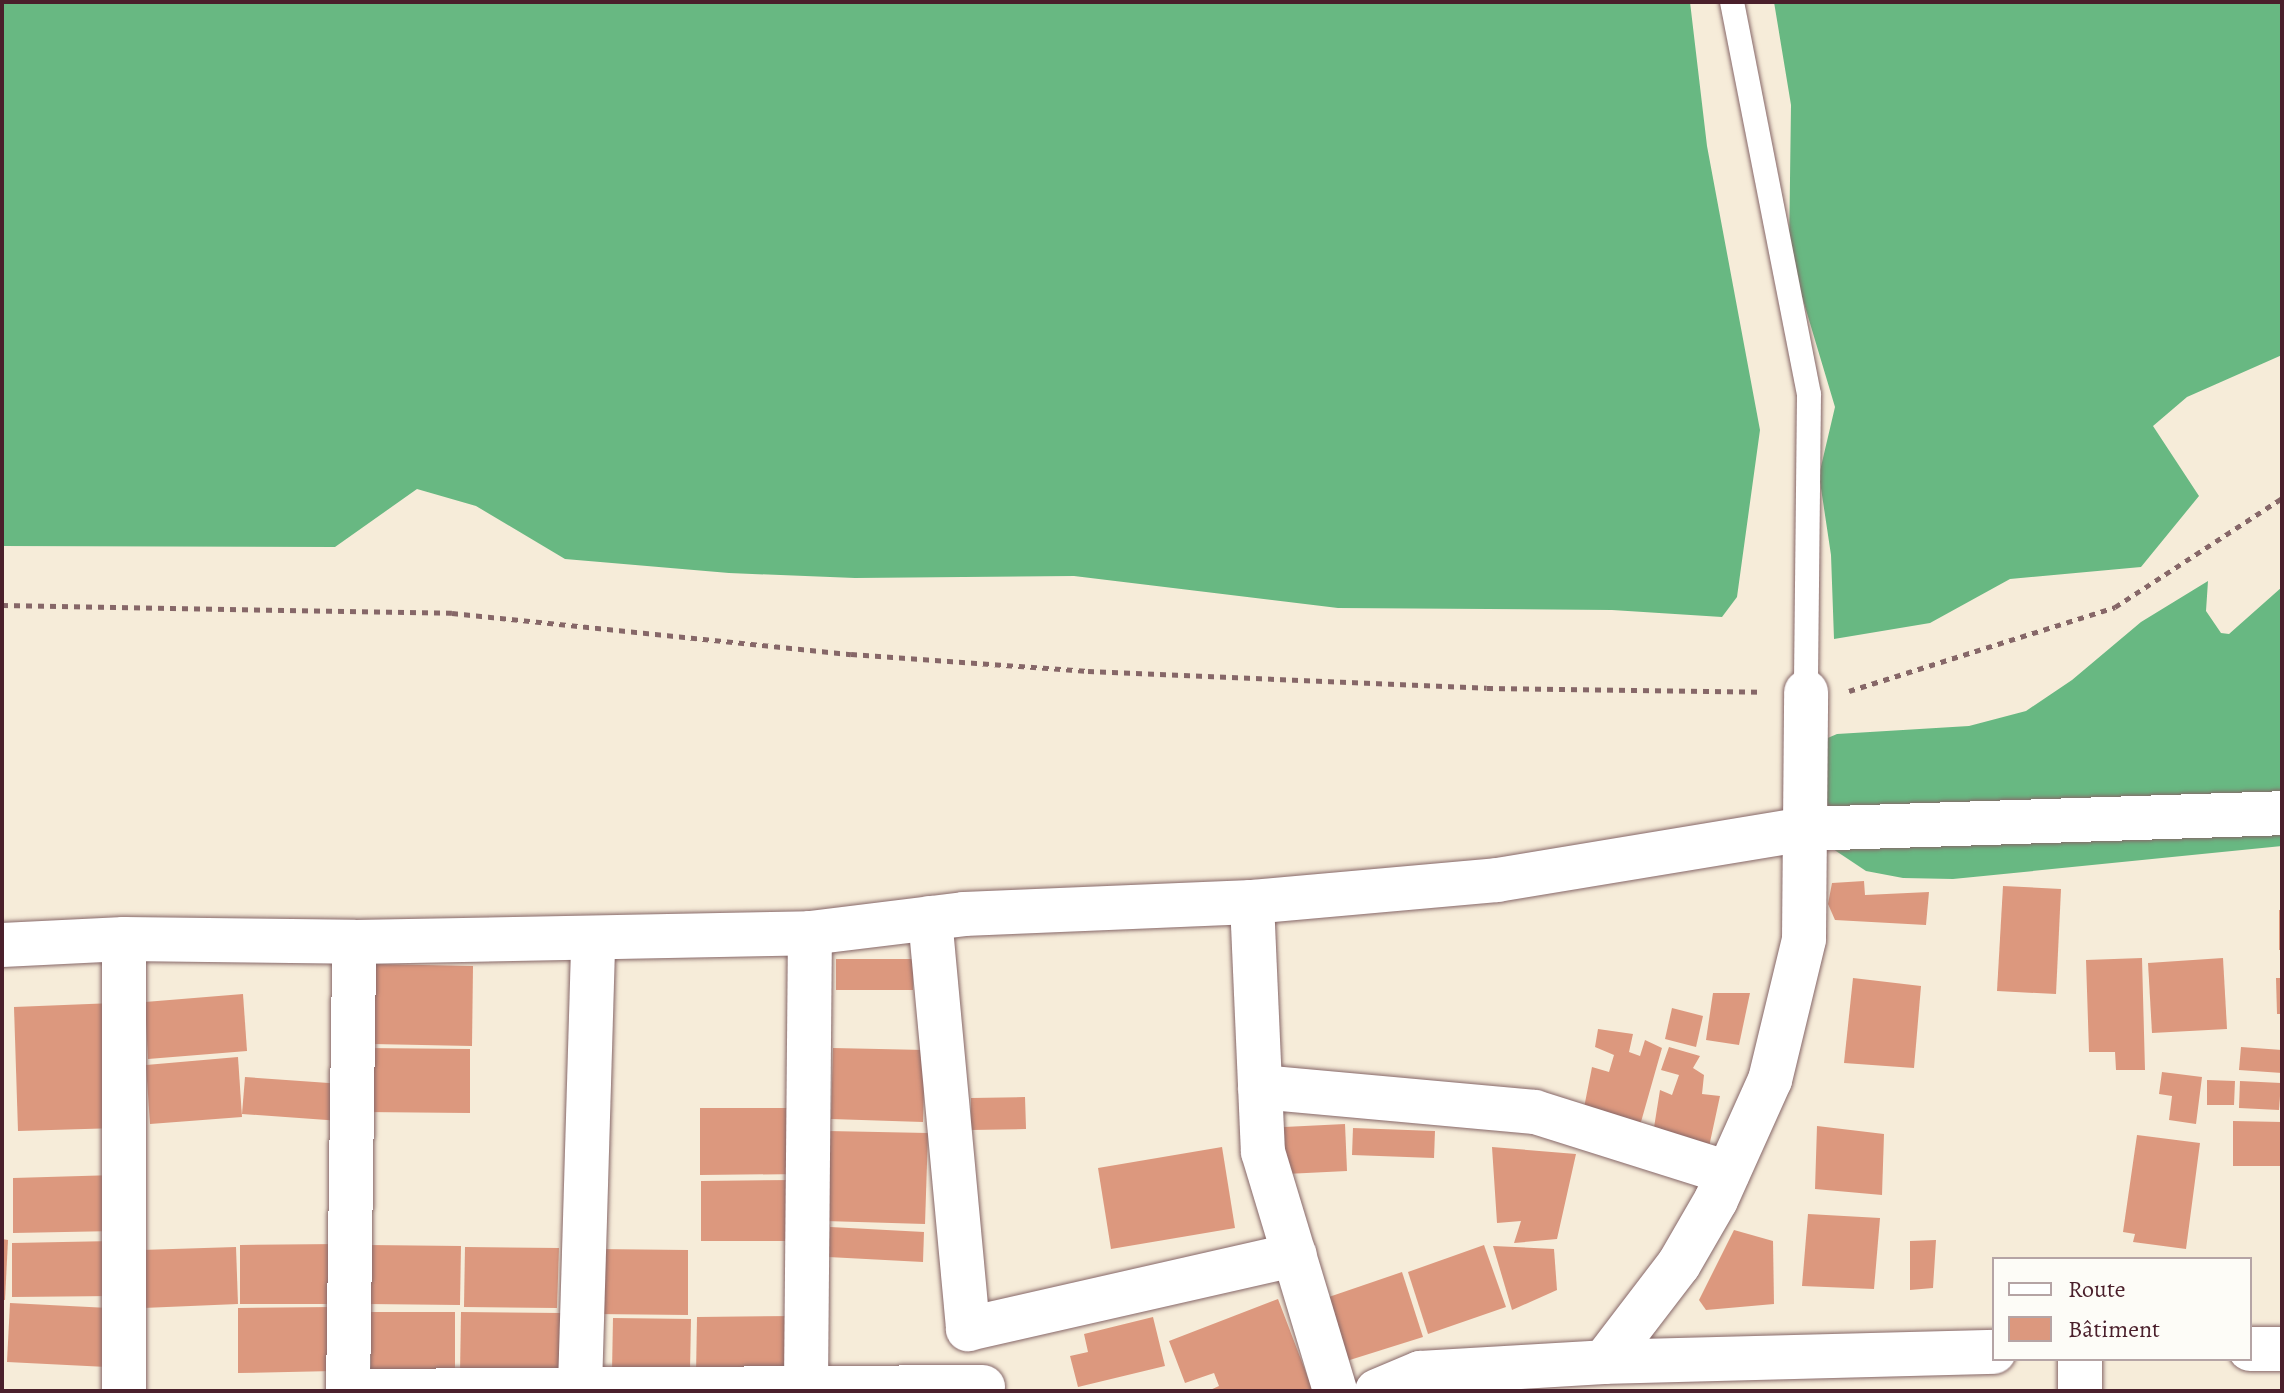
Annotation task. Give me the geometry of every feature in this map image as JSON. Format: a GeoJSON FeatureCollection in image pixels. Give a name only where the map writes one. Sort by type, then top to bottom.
{"type":"FeatureCollection","features":[{"type":"Feature","properties":{"kind":"street"},"geometry":{"type":"LineString","coordinates":[[1592,1372],[1679,1264],[1728,1173],[1770,1080],[1804,939],[1806,692]]}},
{"type":"Feature","properties":{"kind":"street"},"geometry":{"type":"LineString","coordinates":[[2,945],[124,939],[354,942],[810,933],[930,918],[1252,902],[1497,880],[1805,829],[2282,813]]}},
{"type":"Feature","properties":{"kind":"street"},"geometry":{"type":"LineString","coordinates":[[1252,902],[1263,1152],[1335,1391]]}},
{"type":"Feature","properties":{"kind":"street"},"geometry":{"type":"LineString","coordinates":[[359,1391],[806,1386],[984,1389],[968,1329],[930,918]]}},
{"type":"Feature","properties":{"kind":"street"},"geometry":{"type":"LineString","coordinates":[[806,1386],[810,933]]}},
{"type":"Feature","properties":{"kind":"street"},"geometry":{"type":"LineString","coordinates":[[124,939],[124,1391]]}},
{"type":"Feature","properties":{"kind":"street"},"geometry":{"type":"LineString","coordinates":[[593,939],[606,1388]]}},
{"type":"Feature","properties":{"kind":"street"},"geometry":{"type":"LineString","coordinates":[[348,1391],[354,942]]}},
{"type":"Feature","properties":{"kind":"street"},"geometry":{"type":"LineString","coordinates":[[1260,1087],[1535,1112],[1728,1173]]}},
{"type":"Feature","properties":{"kind":"street"},"geometry":{"type":"LineString","coordinates":[[968,1329],[1295,1255]]}},
{"type":"Feature","properties":{"kind":"street"},"geometry":{"type":"LineString","coordinates":[[2252,1349],[2282,1349]]}},
{"type":"Feature","properties":{"kind":"street"},"geometry":{"type":"LineString","coordinates":[[1377,1391],[1420,1373],[1857,1374],[1992,1352]]}},
{"type":"Feature","properties":{"kind":"street"},"geometry":{"type":"LineString","coordinates":[[2080,1361],[2080,1391]]}},
{"type":"Feature","properties":{"kind":"lane"},"geometry":{"type":"LineString","coordinates":[[1732,2],[1809,394],[1806,692]]}},
{"type":"Feature","properties":{"kind":"path"},"geometry":{"type":"LineString","coordinates":[[2,605],[452,613],[851,654],[1088,671],[1487,688],[1855,691],[2115,607],[2282,498]]}},
{"type":"Feature","properties":{"kind":"green space"},"geometry":{"type":"Polygon","coordinates":[[[2,2],[1690,2],[1707,146],[1760,430],[1737,597],[1722,617],[1612,610],[1338,608],[1074,576],[855,578],[729,573],[565,559],[476,506],[417,489],[335,547],[2,546],[2,2]]]}},
{"type":"Feature","properties":{"kind":"green space"},"geometry":{"type":"Polygon","coordinates":[[[1774,2],[2282,2],[2282,355],[2187,397],[2153,426],[2199,496],[2141,567],[2010,579],[1930,623],[1834,639],[1831,555],[1819,475],[1835,407],[1789,253],[1791,105],[1774,2]]]}},
{"type":"Feature","properties":{"kind":"green space"},"geometry":{"type":"Polygon","coordinates":[[[2208,581],[2206,611],[2221,633],[2229,634],[2282,587],[2282,846],[1953,879],[1903,878],[1866,871],[1818,839],[1809,746],[1837,734],[1969,726],[2026,711],[2072,680],[2141,622],[2208,581]]]}},
{"type":"Feature","properties":{"kind":"building"},"geometry":{"type":"Polygon","coordinates":[[[1864,881],[1865,895],[1929,892],[1926,925],[1835,920],[1828,904],[1832,883],[1864,881]]]}},
{"type":"Feature","properties":{"kind":"building"},"geometry":{"type":"Polygon","coordinates":[[[2003,886],[2061,889],[2056,994],[1997,991],[2003,886]]]}},
{"type":"Feature","properties":{"kind":"building"},"geometry":{"type":"Polygon","coordinates":[[[2279,910],[2282,910],[2282,950],[2279,950],[2279,910]]]}},
{"type":"Feature","properties":{"kind":"building"},"geometry":{"type":"Polygon","coordinates":[[[2142,958],[2145,1070],[2116,1070],[2115,1052],[2089,1052],[2086,960],[2142,958]]]}},
{"type":"Feature","properties":{"kind":"building"},"geometry":{"type":"Polygon","coordinates":[[[2223,958],[2227,1029],[2152,1033],[2148,963],[2223,958]]]}},
{"type":"Feature","properties":{"kind":"building"},"geometry":{"type":"Polygon","coordinates":[[[836,959],[913,959],[913,990],[836,990],[836,959]]]}},
{"type":"Feature","properties":{"kind":"building"},"geometry":{"type":"Polygon","coordinates":[[[373,964],[473,966],[472,1046],[372,1044],[373,964]]]}},
{"type":"Feature","properties":{"kind":"building"},"geometry":{"type":"Polygon","coordinates":[[[1853,978],[1921,986],[1914,1068],[1844,1063],[1853,978]]]}},
{"type":"Feature","properties":{"kind":"building"},"geometry":{"type":"Polygon","coordinates":[[[2276,978],[2282,978],[2282,1014],[2277,1014],[2276,978]]]}},
{"type":"Feature","properties":{"kind":"building"},"geometry":{"type":"Polygon","coordinates":[[[1713,993],[1750,993],[1739,1045],[1706,1040],[1713,993]]]}},
{"type":"Feature","properties":{"kind":"building"},"geometry":{"type":"Polygon","coordinates":[[[243,994],[247,1051],[148,1059],[145,1002],[243,994]]]}},
{"type":"Feature","properties":{"kind":"building"},"geometry":{"type":"Polygon","coordinates":[[[114,1003],[118,1128],[18,1131],[14,1007],[114,1003]]]}},
{"type":"Feature","properties":{"kind":"building"},"geometry":{"type":"Polygon","coordinates":[[[1672,1008],[1703,1016],[1696,1047],[1665,1039],[1672,1008]]]}},
{"type":"Feature","properties":{"kind":"building"},"geometry":{"type":"Polygon","coordinates":[[[1598,1029],[1633,1034],[1629,1052],[1640,1056],[1645,1040],[1662,1048],[1637,1136],[1582,1118],[1592,1067],[1609,1072],[1614,1055],[1595,1047],[1598,1029]]]}},
{"type":"Feature","properties":{"kind":"building"},"geometry":{"type":"Polygon","coordinates":[[[1669,1047],[1700,1056],[1693,1068],[1704,1075],[1702,1094],[1720,1096],[1707,1156],[1652,1140],[1660,1090],[1672,1095],[1679,1075],[1661,1070],[1669,1047]]]}},
{"type":"Feature","properties":{"kind":"building"},"geometry":{"type":"Polygon","coordinates":[[[2241,1047],[2282,1050],[2282,1073],[2239,1070],[2241,1047]]]}},
{"type":"Feature","properties":{"kind":"building"},"geometry":{"type":"Polygon","coordinates":[[[363,1048],[470,1049],[470,1113],[363,1112],[363,1048]]]}},
{"type":"Feature","properties":{"kind":"building"},"geometry":{"type":"Polygon","coordinates":[[[833,1048],[925,1050],[923,1122],[831,1119],[833,1048]]]}},
{"type":"Feature","properties":{"kind":"building"},"geometry":{"type":"Polygon","coordinates":[[[238,1057],[242,1117],[150,1124],[146,1065],[238,1057]]]}},
{"type":"Feature","properties":{"kind":"building"},"geometry":{"type":"Polygon","coordinates":[[[2162,1072],[2202,1077],[2196,1124],[2169,1120],[2172,1096],[2159,1094],[2162,1072]]]}},
{"type":"Feature","properties":{"kind":"building"},"geometry":{"type":"Polygon","coordinates":[[[245,1077],[343,1084],[341,1121],[242,1114],[245,1077]]]}},
{"type":"Feature","properties":{"kind":"building"},"geometry":{"type":"Polygon","coordinates":[[[2207,1080],[2235,1081],[2234,1105],[2207,1105],[2207,1080]]]}},
{"type":"Feature","properties":{"kind":"building"},"geometry":{"type":"Polygon","coordinates":[[[2240,1081],[2281,1083],[2279,1110],[2239,1108],[2240,1081]]]}},
{"type":"Feature","properties":{"kind":"building"},"geometry":{"type":"Polygon","coordinates":[[[1025,1097],[1026,1129],[971,1130],[971,1098],[1025,1097]]]}},
{"type":"Feature","properties":{"kind":"building"},"geometry":{"type":"Polygon","coordinates":[[[700,1108],[802,1108],[802,1174],[700,1175],[700,1108]]]}},
{"type":"Feature","properties":{"kind":"building"},"geometry":{"type":"Polygon","coordinates":[[[2233,1121],[2282,1122],[2282,1166],[2233,1166],[2233,1121]]]}},
{"type":"Feature","properties":{"kind":"building"},"geometry":{"type":"Polygon","coordinates":[[[1345,1124],[1347,1171],[1286,1174],[1284,1127],[1345,1124]]]}},
{"type":"Feature","properties":{"kind":"building"},"geometry":{"type":"Polygon","coordinates":[[[1817,1126],[1884,1134],[1882,1195],[1815,1189],[1817,1126]]]}},
{"type":"Feature","properties":{"kind":"building"},"geometry":{"type":"Polygon","coordinates":[[[1353,1128],[1435,1131],[1434,1158],[1352,1155],[1353,1128]]]}},
{"type":"Feature","properties":{"kind":"building"},"geometry":{"type":"Polygon","coordinates":[[[828,1131],[928,1133],[925,1224],[825,1221],[828,1131]]]}},
{"type":"Feature","properties":{"kind":"building"},"geometry":{"type":"Polygon","coordinates":[[[2137,1135],[2200,1143],[2186,1249],[2133,1242],[2135,1234],[2123,1232],[2137,1135]]]}},
{"type":"Feature","properties":{"kind":"building"},"geometry":{"type":"Polygon","coordinates":[[[1222,1147],[1235,1228],[1111,1249],[1098,1168],[1222,1147]]]}},
{"type":"Feature","properties":{"kind":"building"},"geometry":{"type":"Polygon","coordinates":[[[1492,1147],[1576,1154],[1557,1239],[1514,1243],[1521,1221],[1497,1223],[1492,1147]]]}},
{"type":"Feature","properties":{"kind":"building"},"geometry":{"type":"Polygon","coordinates":[[[116,1175],[116,1231],[13,1233],[13,1178],[116,1175]]]}},
{"type":"Feature","properties":{"kind":"building"},"geometry":{"type":"Polygon","coordinates":[[[797,1180],[797,1241],[701,1241],[701,1181],[797,1180]]]}},
{"type":"Feature","properties":{"kind":"building"},"geometry":{"type":"Polygon","coordinates":[[[1808,1214],[1880,1218],[1874,1289],[1802,1286],[1808,1214]]]}},
{"type":"Feature","properties":{"kind":"building"},"geometry":{"type":"Polygon","coordinates":[[[830,1227],[924,1232],[923,1262],[828,1257],[830,1227]]]}},
{"type":"Feature","properties":{"kind":"building"},"geometry":{"type":"Polygon","coordinates":[[[1734,1230],[1773,1241],[1774,1304],[1706,1310],[1699,1300],[1734,1230]]]}},
{"type":"Feature","properties":{"kind":"building"},"geometry":{"type":"Polygon","coordinates":[[[2,1239],[8,1240],[5,1300],[2,1300],[2,1239]]]}},
{"type":"Feature","properties":{"kind":"building"},"geometry":{"type":"Polygon","coordinates":[[[1936,1240],[1933,1288],[1910,1290],[1910,1241],[1936,1240]]]}},
{"type":"Feature","properties":{"kind":"building"},"geometry":{"type":"Polygon","coordinates":[[[114,1241],[114,1296],[12,1297],[12,1243],[114,1241]]]}},
{"type":"Feature","properties":{"kind":"building"},"geometry":{"type":"Polygon","coordinates":[[[339,1244],[340,1304],[240,1304],[240,1245],[339,1244]]]}},
{"type":"Feature","properties":{"kind":"building"},"geometry":{"type":"Polygon","coordinates":[[[368,1245],[461,1246],[460,1305],[367,1304],[368,1245]]]}},
{"type":"Feature","properties":{"kind":"building"},"geometry":{"type":"Polygon","coordinates":[[[1484,1245],[1506,1307],[1428,1334],[1408,1272],[1484,1245]]]}},
{"type":"Feature","properties":{"kind":"building"},"geometry":{"type":"Polygon","coordinates":[[[1493,1246],[1554,1249],[1557,1290],[1512,1310],[1493,1246]]]}},
{"type":"Feature","properties":{"kind":"building"},"geometry":{"type":"Polygon","coordinates":[[[236,1247],[238,1304],[143,1308],[141,1250],[236,1247]]]}},
{"type":"Feature","properties":{"kind":"building"},"geometry":{"type":"Polygon","coordinates":[[[465,1247],[559,1248],[557,1308],[464,1307],[465,1247]]]}},
{"type":"Feature","properties":{"kind":"building"},"geometry":{"type":"Polygon","coordinates":[[[595,1249],[688,1250],[688,1315],[595,1314],[595,1249]]]}},
{"type":"Feature","properties":{"kind":"building"},"geometry":{"type":"Polygon","coordinates":[[[1402,1272],[1423,1337],[1337,1364],[1323,1299],[1402,1272]]]}},
{"type":"Feature","properties":{"kind":"building"},"geometry":{"type":"Polygon","coordinates":[[[1278,1299],[1313,1391],[1208,1391],[1219,1386],[1214,1373],[1185,1383],[1169,1341],[1278,1299]]]}},
{"type":"Feature","properties":{"kind":"building"},"geometry":{"type":"Polygon","coordinates":[[[10,1303],[109,1308],[107,1367],[7,1362],[10,1303]]]}},
{"type":"Feature","properties":{"kind":"building"},"geometry":{"type":"Polygon","coordinates":[[[334,1307],[334,1371],[238,1373],[238,1308],[334,1307]]]}},
{"type":"Feature","properties":{"kind":"building"},"geometry":{"type":"Polygon","coordinates":[[[371,1312],[455,1312],[455,1377],[371,1378],[371,1312]]]}},
{"type":"Feature","properties":{"kind":"building"},"geometry":{"type":"Polygon","coordinates":[[[461,1312],[561,1313],[559,1376],[460,1374],[461,1312]]]}},
{"type":"Feature","properties":{"kind":"building"},"geometry":{"type":"Polygon","coordinates":[[[794,1316],[795,1374],[696,1375],[697,1317],[794,1316]]]}},
{"type":"Feature","properties":{"kind":"building"},"geometry":{"type":"Polygon","coordinates":[[[1153,1317],[1165,1366],[1078,1387],[1070,1356],[1088,1352],[1084,1334],[1153,1317]]]}},
{"type":"Feature","properties":{"kind":"building"},"geometry":{"type":"Polygon","coordinates":[[[613,1318],[691,1319],[690,1371],[612,1371],[613,1318]]]}}]}
